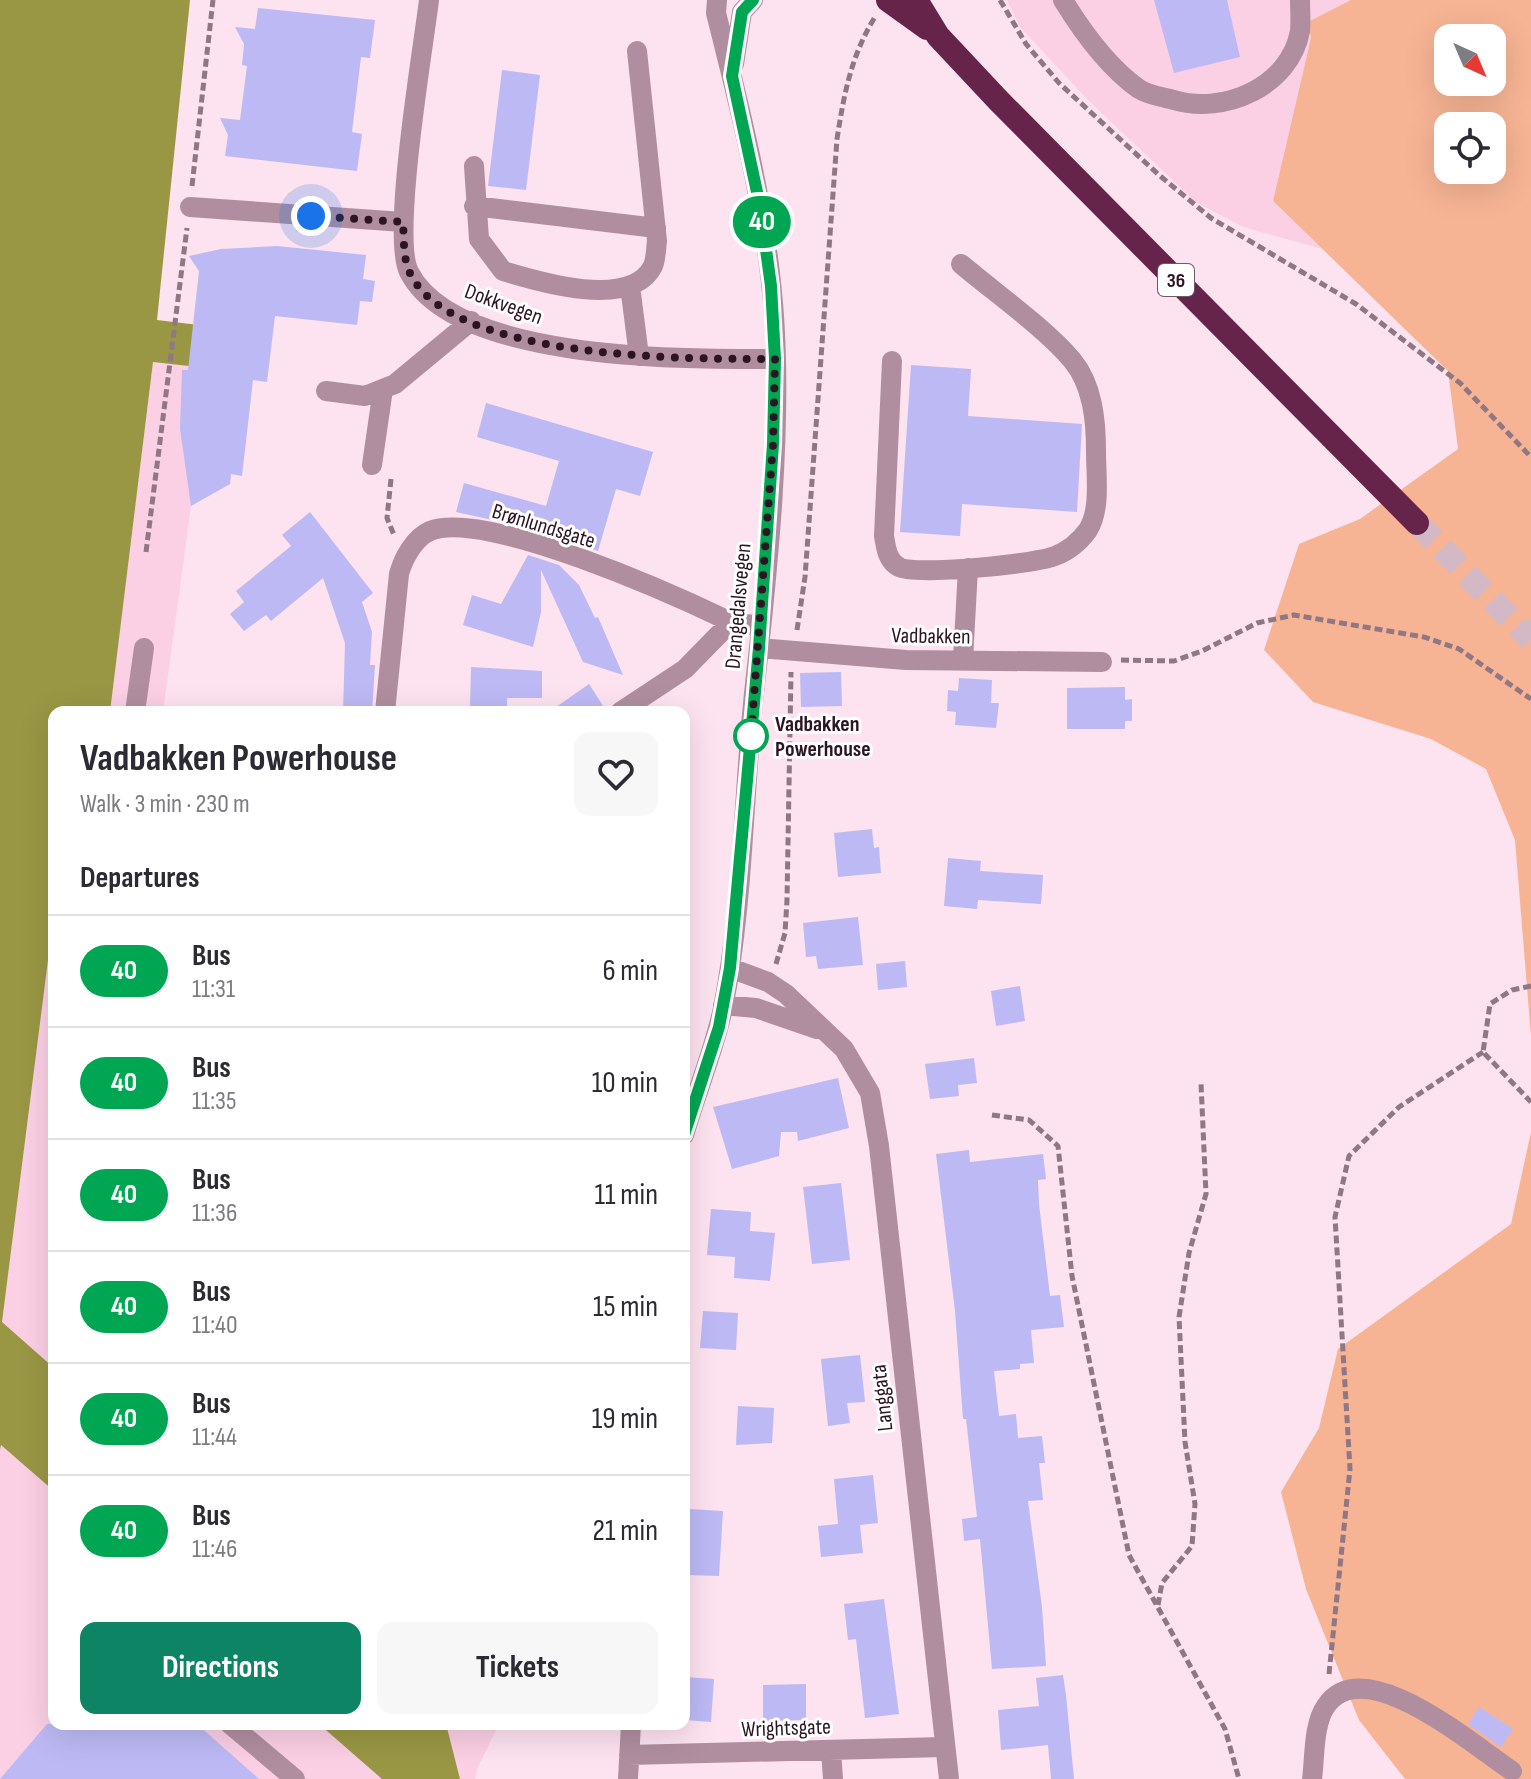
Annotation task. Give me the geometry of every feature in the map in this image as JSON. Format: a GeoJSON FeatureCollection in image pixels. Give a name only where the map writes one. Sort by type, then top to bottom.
{"type":"FeatureCollection","features":[{"type":"Feature","properties":{"kind":"highway","name":"36"},"geometry":{"type":"LineString","coordinates":[[916,0],[938,36],[1417,523]]}},
{"type":"Feature","properties":{"kind":"highway","name":"36"},"geometry":{"type":"LineString","coordinates":[[884,5],[938,36]]}},
{"type":"Feature","properties":{"kind":"street","name":"Dokkvegen"},"geometry":{"type":"LineString","coordinates":[[429,0],[403,222],[408,270],[432,301],[471,321],[511,336],[570,349],[639,356],[775,359]]}},
{"type":"Feature","properties":{"kind":"street","name":"Drangedalsvegen"},"geometry":{"type":"LineString","coordinates":[[690,1098],[723,1005],[730,968],[761,626],[775,359],[765,243],[732,76],[716,13],[717,0]]}},
{"type":"Feature","properties":{"kind":"street","name":"Drangedalsvegen"},"geometry":{"type":"LineString","coordinates":[[732,76],[742,12],[753,0]]}},
{"type":"Feature","properties":{"kind":"street"},"geometry":{"type":"LineString","coordinates":[[1063,0],[1107,59],[1141,90],[1193,106],[1223,103],[1253,93],[1270,78],[1292,53],[1300,31],[1300,0]]}},
{"type":"Feature","properties":{"kind":"street"},"geometry":{"type":"LineString","coordinates":[[474,166],[474,206],[479,239],[503,271],[596,291],[630,286],[653,265],[656,228],[637,51]]}},
{"type":"Feature","properties":{"kind":"street"},"geometry":{"type":"LineString","coordinates":[[474,206],[656,228]]}},
{"type":"Feature","properties":{"kind":"street"},"geometry":{"type":"LineString","coordinates":[[190,207],[403,222]]}},
{"type":"Feature","properties":{"kind":"street"},"geometry":{"type":"LineString","coordinates":[[892,361],[884,536],[887,554],[895,566],[911,572],[968,568],[1054,557],[1076,544],[1089,528],[1096,508],[1096,425],[1090,394],[1073,361],[961,264]]}},
{"type":"Feature","properties":{"kind":"street"},"geometry":{"type":"LineString","coordinates":[[630,286],[639,356]]}},
{"type":"Feature","properties":{"kind":"street"},"geometry":{"type":"LineString","coordinates":[[326,391],[365,396],[395,384],[471,321]]}},
{"type":"Feature","properties":{"kind":"street"},"geometry":{"type":"LineString","coordinates":[[372,465],[383,389]]}},
{"type":"Feature","properties":{"kind":"street","name":"Brønlundsgate"},"geometry":{"type":"LineString","coordinates":[[386,706],[399,574],[403,558],[428,532],[453,527],[493,532],[557,551],[731,622],[761,626]]}},
{"type":"Feature","properties":{"kind":"street"},"geometry":{"type":"LineString","coordinates":[[963,660],[968,568]]}},
{"type":"Feature","properties":{"kind":"street"},"geometry":{"type":"LineString","coordinates":[[629,706],[685,669],[716,641],[731,622]]}},
{"type":"Feature","properties":{"kind":"street"},"geometry":{"type":"LineString","coordinates":[[136,706],[144,648]]}},
{"type":"Feature","properties":{"kind":"street","name":"Vadbakken"},"geometry":{"type":"LineString","coordinates":[[759,648],[906,660],[1102,662]]}},
{"type":"Feature","properties":{"kind":"street","name":"Langgata"},"geometry":{"type":"LineString","coordinates":[[730,968],[768,982],[786,994],[844,1049],[860,1071],[875,1116],[949,1779]]}},
{"type":"Feature","properties":{"kind":"street","name":"Langgata"},"geometry":{"type":"LineString","coordinates":[[723,1005],[756,1008],[821,1030]]}},
{"type":"Feature","properties":{"kind":"street"},"geometry":{"type":"LineString","coordinates":[[1312,1779],[1325,1707],[1343,1691],[1352,1688],[1387,1692],[1512,1771]]}},
{"type":"Feature","properties":{"kind":"street"},"geometry":{"type":"LineString","coordinates":[[237,1730],[295,1779]]}},
{"type":"Feature","properties":{"kind":"street"},"geometry":{"type":"LineString","coordinates":[[628,1779],[631,1730]]}},
{"type":"Feature","properties":{"kind":"street","name":"Wrightsgate"},"geometry":{"type":"LineString","coordinates":[[629,1755],[944,1747]]}},
{"type":"Feature","properties":{"kind":"street"},"geometry":{"type":"LineString","coordinates":[[831,1750],[833,1779]]}},
{"type":"Feature","properties":{"kind":"path"},"geometry":{"type":"LineString","coordinates":[[146,552],[213,0]]}},
{"type":"Feature","properties":{"kind":"path"},"geometry":{"type":"LineString","coordinates":[[1000,0],[1026,44],[1059,83],[1159,175],[1211,218],[1356,304],[1448,374],[1531,457]]}},
{"type":"Feature","properties":{"kind":"path"},"geometry":{"type":"LineString","coordinates":[[775,969],[785,933],[788,688],[805,577],[837,139],[845,89],[857,46],[884,5]]}},
{"type":"Feature","properties":{"kind":"path"},"geometry":{"type":"LineString","coordinates":[[1102,662],[1174,661],[1202,651],[1257,623],[1294,615],[1424,637],[1459,649],[1531,699]]}},
{"type":"Feature","properties":{"kind":"path"},"geometry":{"type":"LineString","coordinates":[[1325,1707],[1350,1469],[1335,1217],[1349,1156],[1399,1107],[1483,1052],[1490,1004],[1512,990],[1531,986]]}},
{"type":"Feature","properties":{"kind":"path"},"geometry":{"type":"LineString","coordinates":[[1483,1052],[1531,1102]]}},
{"type":"Feature","properties":{"kind":"path"},"geometry":{"type":"LineString","coordinates":[[1158,1606],[1162,1583],[1192,1546],[1195,1504],[1185,1442],[1179,1317],[1189,1253],[1206,1194],[1201,1083]]}},
{"type":"Feature","properties":{"kind":"path"},"geometry":{"type":"LineString","coordinates":[[992,1115],[1029,1120],[1058,1146],[1072,1276],[1129,1555],[1225,1729],[1239,1779]]}},
{"type":"Feature","properties":{"kind":"shaded area"},"geometry":{"type":"Polygon","coordinates":[[[0,0],[190,0],[157,320],[240,330],[234,371],[153,362],[111,706],[48,706],[48,960],[2,1322],[48,1363],[48,1486],[1,1445],[0,1450],[0,0]]]}},
{"type":"Feature","properties":{"kind":"shaded area"},"geometry":{"type":"Polygon","coordinates":[[[1007,0],[1351,0],[1309,23],[1311,38],[1273,201],[1322,249],[1243,227],[1196,202],[1090,102],[1020,27],[1007,0]]]}},
{"type":"Feature","properties":{"kind":"shaded area"},"geometry":{"type":"Polygon","coordinates":[[[1351,0],[1531,0],[1531,1036],[1515,840],[1486,769],[1431,739],[1313,702],[1264,650],[1299,544],[1360,519],[1458,449],[1448,371],[1273,201],[1311,38],[1308,22],[1351,0]]]}},
{"type":"Feature","properties":{"kind":"shaded area"},"geometry":{"type":"Polygon","coordinates":[[[153,362],[200,367],[198,454],[164,706],[111,706],[153,362]]]}},
{"type":"Feature","properties":{"kind":"shaded area"},"geometry":{"type":"Polygon","coordinates":[[[48,960],[48,1730],[496,1730],[475,1779],[0,1779],[0,1444],[16,1458],[2,1322],[48,960]]]}},
{"type":"Feature","properties":{"kind":"shaded area"},"geometry":{"type":"Polygon","coordinates":[[[1531,1132],[1531,1779],[1405,1779],[1359,1720],[1306,1589],[1281,1492],[1319,1428],[1338,1349],[1511,1224],[1531,1132]]]}},
{"type":"Feature","properties":{"kind":"shaded area"},"geometry":{"type":"Polygon","coordinates":[[[326,1730],[448,1730],[460,1779],[382,1779],[326,1730]]]}},
{"type":"Feature","properties":{"kind":"building"},"geometry":{"type":"Polygon","coordinates":[[[1154,0],[1227,0],[1240,57],[1174,73],[1154,0]]]}},
{"type":"Feature","properties":{"kind":"building"},"geometry":{"type":"Polygon","coordinates":[[[258,8],[375,20],[370,58],[361,57],[352,132],[362,134],[357,171],[225,156],[228,135],[220,118],[240,120],[247,66],[242,65],[244,44],[235,27],[255,29],[258,8]]]}},
{"type":"Feature","properties":{"kind":"building"},"geometry":{"type":"Polygon","coordinates":[[[502,70],[540,75],[526,190],[488,186],[502,70]]]}},
{"type":"Feature","properties":{"kind":"building"},"geometry":{"type":"Polygon","coordinates":[[[277,246],[366,255],[363,279],[375,281],[372,302],[360,301],[357,325],[275,316],[267,382],[253,380],[242,476],[231,474],[230,484],[191,506],[180,429],[182,370],[188,370],[199,271],[189,256],[221,249],[277,246]]]}},
{"type":"Feature","properties":{"kind":"building"},"geometry":{"type":"Polygon","coordinates":[[[911,365],[971,369],[968,416],[1082,424],[1077,512],[962,504],[960,536],[900,532],[911,365]]]}},
{"type":"Feature","properties":{"kind":"building"},"geometry":{"type":"Polygon","coordinates":[[[486,403],[653,452],[640,496],[616,489],[598,551],[538,530],[456,512],[464,483],[546,506],[559,461],[477,437],[486,403]]]}},
{"type":"Feature","properties":{"kind":"building"},"geometry":{"type":"Polygon","coordinates":[[[310,512],[373,593],[362,602],[372,632],[370,665],[375,665],[372,706],[343,706],[345,643],[323,578],[271,621],[266,615],[244,631],[230,614],[244,602],[236,591],[291,546],[282,535],[310,512]]]}},
{"type":"Feature","properties":{"kind":"building"},"geometry":{"type":"Polygon","coordinates":[[[528,555],[559,565],[579,585],[595,618],[598,617],[623,675],[583,662],[541,570],[541,612],[533,647],[463,625],[472,595],[501,604],[528,555]]]}},
{"type":"Feature","properties":{"kind":"building"},"geometry":{"type":"Polygon","coordinates":[[[471,667],[542,671],[542,698],[507,698],[507,706],[470,706],[471,667]]]}},
{"type":"Feature","properties":{"kind":"building"},"geometry":{"type":"Polygon","coordinates":[[[841,672],[842,706],[801,707],[800,673],[841,672]]]}},
{"type":"Feature","properties":{"kind":"building"},"geometry":{"type":"Polygon","coordinates":[[[959,678],[992,680],[991,703],[999,703],[996,728],[955,725],[956,712],[947,711],[948,690],[958,691],[959,678]]]}},
{"type":"Feature","properties":{"kind":"building"},"geometry":{"type":"Polygon","coordinates":[[[589,684],[603,706],[558,706],[589,684]]]}},
{"type":"Feature","properties":{"kind":"building"},"geometry":{"type":"Polygon","coordinates":[[[1125,687],[1125,700],[1132,699],[1132,721],[1125,721],[1125,729],[1067,729],[1067,688],[1125,687]]]}},
{"type":"Feature","properties":{"kind":"building"},"geometry":{"type":"Polygon","coordinates":[[[872,829],[874,848],[879,847],[881,873],[838,877],[834,833],[872,829]]]}},
{"type":"Feature","properties":{"kind":"building"},"geometry":{"type":"Polygon","coordinates":[[[948,858],[981,861],[980,871],[1043,875],[1041,904],[978,900],[977,909],[944,906],[948,858]]]}},
{"type":"Feature","properties":{"kind":"building"},"geometry":{"type":"Polygon","coordinates":[[[858,917],[863,965],[818,969],[816,956],[806,957],[803,923],[858,917]]]}},
{"type":"Feature","properties":{"kind":"building"},"geometry":{"type":"Polygon","coordinates":[[[905,961],[907,987],[878,990],[876,964],[905,961]]]}},
{"type":"Feature","properties":{"kind":"building"},"geometry":{"type":"Polygon","coordinates":[[[1020,986],[1025,1021],[996,1026],[991,991],[1020,986]]]}},
{"type":"Feature","properties":{"kind":"building"},"geometry":{"type":"Polygon","coordinates":[[[974,1058],[977,1083],[958,1085],[959,1096],[930,1099],[925,1064],[974,1058]]]}},
{"type":"Feature","properties":{"kind":"building"},"geometry":{"type":"Polygon","coordinates":[[[838,1078],[849,1128],[798,1141],[797,1132],[781,1132],[779,1156],[732,1169],[713,1107],[838,1078]]]}},
{"type":"Feature","properties":{"kind":"building"},"geometry":{"type":"Polygon","coordinates":[[[969,1150],[970,1162],[1043,1154],[1046,1179],[1038,1180],[1039,1204],[1050,1296],[1060,1295],[1064,1327],[1031,1330],[1034,1363],[1020,1364],[1020,1369],[994,1371],[999,1416],[1016,1414],[1018,1438],[1042,1436],[1045,1463],[1039,1463],[1043,1500],[1028,1501],[1042,1607],[1046,1666],[992,1669],[980,1539],[964,1541],[962,1519],[977,1517],[966,1419],[963,1419],[955,1311],[936,1154],[969,1150]]]}},
{"type":"Feature","properties":{"kind":"building"},"geometry":{"type":"Polygon","coordinates":[[[841,1183],[850,1260],[812,1264],[803,1187],[841,1183]]]}},
{"type":"Feature","properties":{"kind":"building"},"geometry":{"type":"Polygon","coordinates":[[[711,1209],[751,1212],[750,1231],[775,1233],[770,1281],[734,1278],[735,1257],[707,1255],[711,1209]]]}},
{"type":"Feature","properties":{"kind":"building"},"geometry":{"type":"Polygon","coordinates":[[[703,1311],[738,1313],[736,1350],[700,1348],[703,1311]]]}},
{"type":"Feature","properties":{"kind":"building"},"geometry":{"type":"Polygon","coordinates":[[[860,1355],[865,1402],[847,1403],[850,1423],[828,1426],[821,1359],[860,1355]]]}},
{"type":"Feature","properties":{"kind":"building"},"geometry":{"type":"Polygon","coordinates":[[[738,1406],[774,1408],[772,1443],[736,1445],[738,1406]]]}},
{"type":"Feature","properties":{"kind":"building"},"geometry":{"type":"Polygon","coordinates":[[[873,1475],[878,1523],[860,1525],[863,1553],[821,1557],[818,1526],[838,1524],[834,1479],[873,1475]]]}},
{"type":"Feature","properties":{"kind":"building"},"geometry":{"type":"Polygon","coordinates":[[[690,1509],[723,1511],[719,1576],[690,1575],[690,1509]]]}},
{"type":"Feature","properties":{"kind":"building"},"geometry":{"type":"Polygon","coordinates":[[[884,1599],[899,1714],[865,1718],[856,1639],[848,1640],[844,1604],[884,1599]]]}},
{"type":"Feature","properties":{"kind":"building"},"geometry":{"type":"Polygon","coordinates":[[[1063,1675],[1074,1779],[1051,1779],[1048,1745],[1001,1750],[998,1710],[1039,1706],[1036,1678],[1063,1675]]]}},
{"type":"Feature","properties":{"kind":"building"},"geometry":{"type":"Polygon","coordinates":[[[690,1677],[714,1679],[711,1722],[690,1720],[690,1677]]]}},
{"type":"Feature","properties":{"kind":"building"},"geometry":{"type":"Polygon","coordinates":[[[806,1684],[806,1720],[763,1721],[763,1685],[806,1684]]]}},
{"type":"Feature","properties":{"kind":"building"},"geometry":{"type":"Polygon","coordinates":[[[1479,1707],[1513,1729],[1501,1747],[1468,1724],[1479,1707]]]}},
{"type":"Feature","properties":{"kind":"building"},"geometry":{"type":"Polygon","coordinates":[[[48,1724],[48,1730],[204,1730],[259,1779],[0,1779],[48,1724]]]}},
{"type":"Feature","properties":{"kind":"tunnel"},"geometry":{"type":"LineString","coordinates":[[1417,523],[1531,640]]}},
{"type":"Feature","properties":{"kind":"bus line","name":"40"},"geometry":{"type":"LineString","coordinates":[[690,1115],[719,1027],[730,968],[759,648],[773,444],[775,359],[771,286],[760,206],[732,76],[742,12],[753,0]]}},
{"type":"Feature","properties":{"kind":"place","name":"Vadbakken Powerhouse"},"geometry":{"type":"Point","coordinates":[751,736]}},
{"type":"Feature","properties":{"kind":"route"},"geometry":{"type":"LineString","coordinates":[[311,216],[403,222],[408,270],[432,301],[471,321],[511,336],[585,352],[688,359],[775,359],[773,444],[751,736]]}}]}
